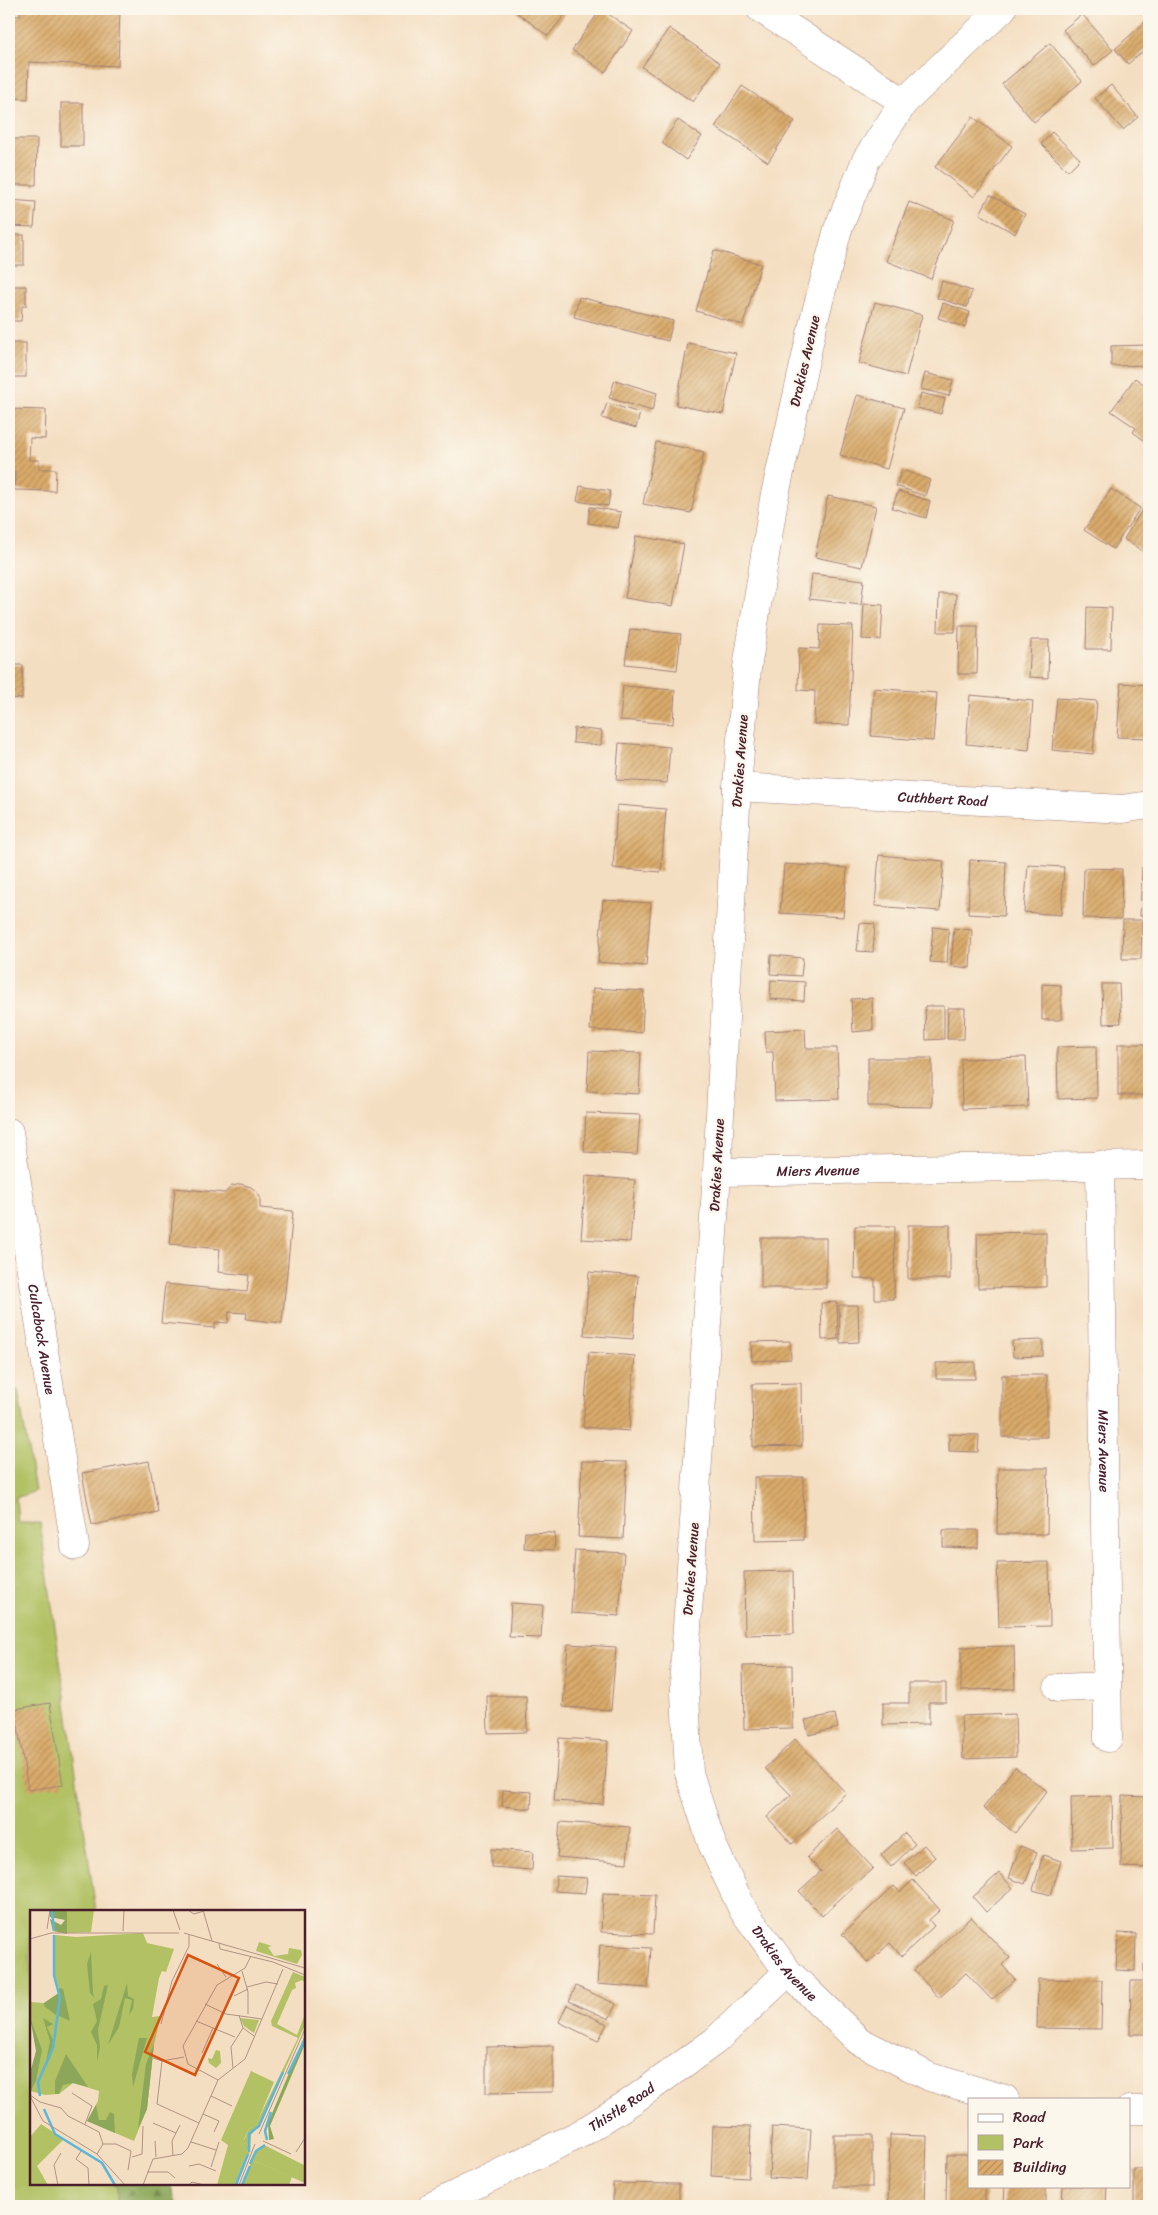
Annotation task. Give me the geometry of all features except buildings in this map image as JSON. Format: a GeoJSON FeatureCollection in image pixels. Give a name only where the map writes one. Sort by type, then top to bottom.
{"type":"FeatureCollection","features":[{"type":"Feature","properties":{"kind":"street"},"geometry":{"type":"LineString","coordinates":[[760,9],[904,102]]}},
{"type":"Feature","properties":{"kind":"street","name":"Drakies Avenue"},"geometry":{"type":"LineString","coordinates":[[1002,9],[904,102],[866,160],[838,229],[815,316],[774,499],[747,668],[737,787],[717,1172],[684,1673],[689,1773],[712,1844],[743,1910],[788,1972],[858,2041],[930,2077],[1002,2098]]}},
{"type":"Feature","properties":{"kind":"street","name":"Cuthbert Road"},"geometry":{"type":"LineString","coordinates":[[737,787],[1122,809],[1149,805]]}},
{"type":"Feature","properties":{"kind":"street","name":"Culcabock Avenue"},"geometry":{"type":"LineString","coordinates":[[9,1132],[75,1546]]}},
{"type":"Feature","properties":{"kind":"street","name":"Miers Avenue"},"geometry":{"type":"LineString","coordinates":[[1100,1165],[1108,1738]]}},
{"type":"Feature","properties":{"kind":"street","name":"Miers Avenue"},"geometry":{"type":"LineString","coordinates":[[717,1172],[1149,1165]]}},
{"type":"Feature","properties":{"kind":"street"},"geometry":{"type":"LineString","coordinates":[[1058,1688],[1107,1686]]}},
{"type":"Feature","properties":{"kind":"street","name":"Thistle Road"},"geometry":{"type":"LineString","coordinates":[[432,2206],[580,2134],[632,2101],[714,2040],[788,1972]]}},
{"type":"Feature","properties":{"kind":"street"},"geometry":{"type":"LineString","coordinates":[[1130,2110],[1149,2110]]}},
{"type":"Feature","properties":{"kind":"green space"},"geometry":{"type":"Polygon","coordinates":[[[18,1390],[35,1491],[16,1498],[18,1523],[40,1523],[96,1910],[30,1910],[30,2185],[170,2185],[177,2206],[9,2206],[9,1391],[18,1390]]]}},
{"type":"Feature","properties":{"kind":"green space"},"geometry":{"type":"Polygon","coordinates":[[[115,2185],[170,2185],[177,2206],[117,2206],[117,2188],[115,2185]]]}}]}
